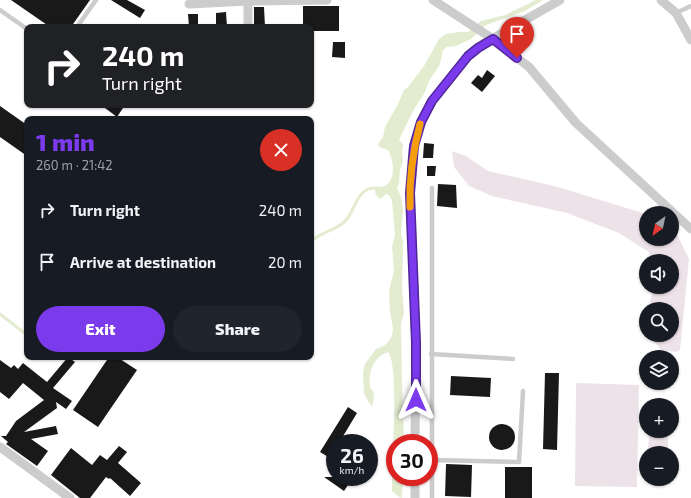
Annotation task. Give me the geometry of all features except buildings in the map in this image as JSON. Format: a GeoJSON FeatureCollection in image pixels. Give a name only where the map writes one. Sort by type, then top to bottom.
{"type":"FeatureCollection","features":[{"type":"Feature","properties":{"kind":"street"},"geometry":{"type":"LineString","coordinates":[[248,0],[248,24]]}},
{"type":"Feature","properties":{"kind":"street"},"geometry":{"type":"LineString","coordinates":[[189,4],[248,0],[327,0]]}},
{"type":"Feature","properties":{"kind":"street"},"geometry":{"type":"LineString","coordinates":[[433,0],[493,39],[529,67],[576,123],[691,229]]}},
{"type":"Feature","properties":{"kind":"street"},"geometry":{"type":"LineString","coordinates":[[415,434],[416,343],[410,193],[414,146],[421,122],[432,101],[468,56],[478,48],[560,0]]}},
{"type":"Feature","properties":{"kind":"street"},"geometry":{"type":"LineString","coordinates":[[661,0],[676,13],[691,40]]}},
{"type":"Feature","properties":{"kind":"street"},"geometry":{"type":"LineString","coordinates":[[0,447],[70,498]]}},
{"type":"Feature","properties":{"kind":"street"},"geometry":{"type":"LineString","coordinates":[[415,486],[415,498]]}},
{"type":"Feature","properties":{"kind":"lane"},"geometry":{"type":"LineString","coordinates":[[79,24],[96,0]]}},
{"type":"Feature","properties":{"kind":"lane"},"geometry":{"type":"LineString","coordinates":[[676,13],[691,6]]}},
{"type":"Feature","properties":{"kind":"lane"},"geometry":{"type":"LineString","coordinates":[[0,10],[24,27]]}},
{"type":"Feature","properties":{"kind":"lane"},"geometry":{"type":"LineString","coordinates":[[432,188],[432,434]]}},
{"type":"Feature","properties":{"kind":"lane"},"geometry":{"type":"LineString","coordinates":[[431,354],[513,360]]}},
{"type":"Feature","properties":{"kind":"lane"},"geometry":{"type":"LineString","coordinates":[[438,460],[519,462],[523,391]]}},
{"type":"Feature","properties":{"kind":"lane"},"geometry":{"type":"LineString","coordinates":[[432,486],[432,498]]}},
{"type":"Feature","properties":{"kind":"shaded area"},"geometry":{"type":"Polygon","coordinates":[[[536,0],[543,0],[525,11],[486,25],[471,39],[456,46],[447,47],[443,50],[439,66],[429,81],[425,92],[413,111],[399,140],[403,144],[403,161],[397,188],[401,197],[403,208],[401,233],[403,242],[402,289],[404,314],[401,323],[404,434],[393,434],[394,381],[391,358],[388,352],[383,354],[375,362],[371,371],[370,387],[374,395],[372,407],[364,394],[363,373],[365,364],[376,349],[385,345],[389,341],[392,336],[393,328],[389,293],[394,271],[392,247],[395,234],[392,201],[390,196],[386,194],[380,199],[377,197],[375,187],[382,187],[387,184],[392,175],[393,169],[391,156],[388,150],[379,147],[378,144],[383,137],[385,127],[404,90],[424,66],[439,39],[446,34],[468,32],[481,21],[505,15],[536,0]]]}},
{"type":"Feature","properties":{"kind":"shaded area"},"geometry":{"type":"Polygon","coordinates":[[[452,151],[466,156],[488,171],[558,187],[639,212],[639,246],[619,233],[567,213],[492,196],[469,186],[454,167],[452,151]]]}},
{"type":"Feature","properties":{"kind":"shaded area"},"geometry":{"type":"Polygon","coordinates":[[[679,238],[689,259],[679,350],[661,350],[655,342],[679,342],[679,302],[650,302],[652,294],[679,294],[679,254],[649,254],[649,252],[640,246],[679,246],[679,238]]]}},
{"type":"Feature","properties":{"kind":"shaded area"},"geometry":{"type":"Polygon","coordinates":[[[576,383],[639,385],[637,487],[575,486],[576,383]]]}},
{"type":"Feature","properties":{"kind":"shaded area"},"geometry":{"type":"Polygon","coordinates":[[[649,438],[668,438],[668,446],[648,446],[649,438]]]}},
{"type":"Feature","properties":{"kind":"shaded area"},"geometry":{"type":"Polygon","coordinates":[[[392,486],[403,486],[402,498],[399,497],[392,491],[392,486]]]}},
{"type":"Feature","properties":{"kind":"waterway"},"geometry":{"type":"LineString","coordinates":[[314,239],[343,223],[364,191],[378,188]]}},
{"type":"Feature","properties":{"kind":"waterway"},"geometry":{"type":"LineString","coordinates":[[0,314],[24,333]]}},
{"type":"Feature","properties":{"kind":"slow traffic"},"geometry":{"type":"LineString","coordinates":[[410,207],[414,146],[420,124]]}},
{"type":"Feature","properties":{"kind":"route"},"geometry":{"type":"LineString","coordinates":[[416,400],[416,343],[410,193],[414,146],[421,122],[432,101],[468,56],[478,48],[493,39],[517,58]]}}]}
